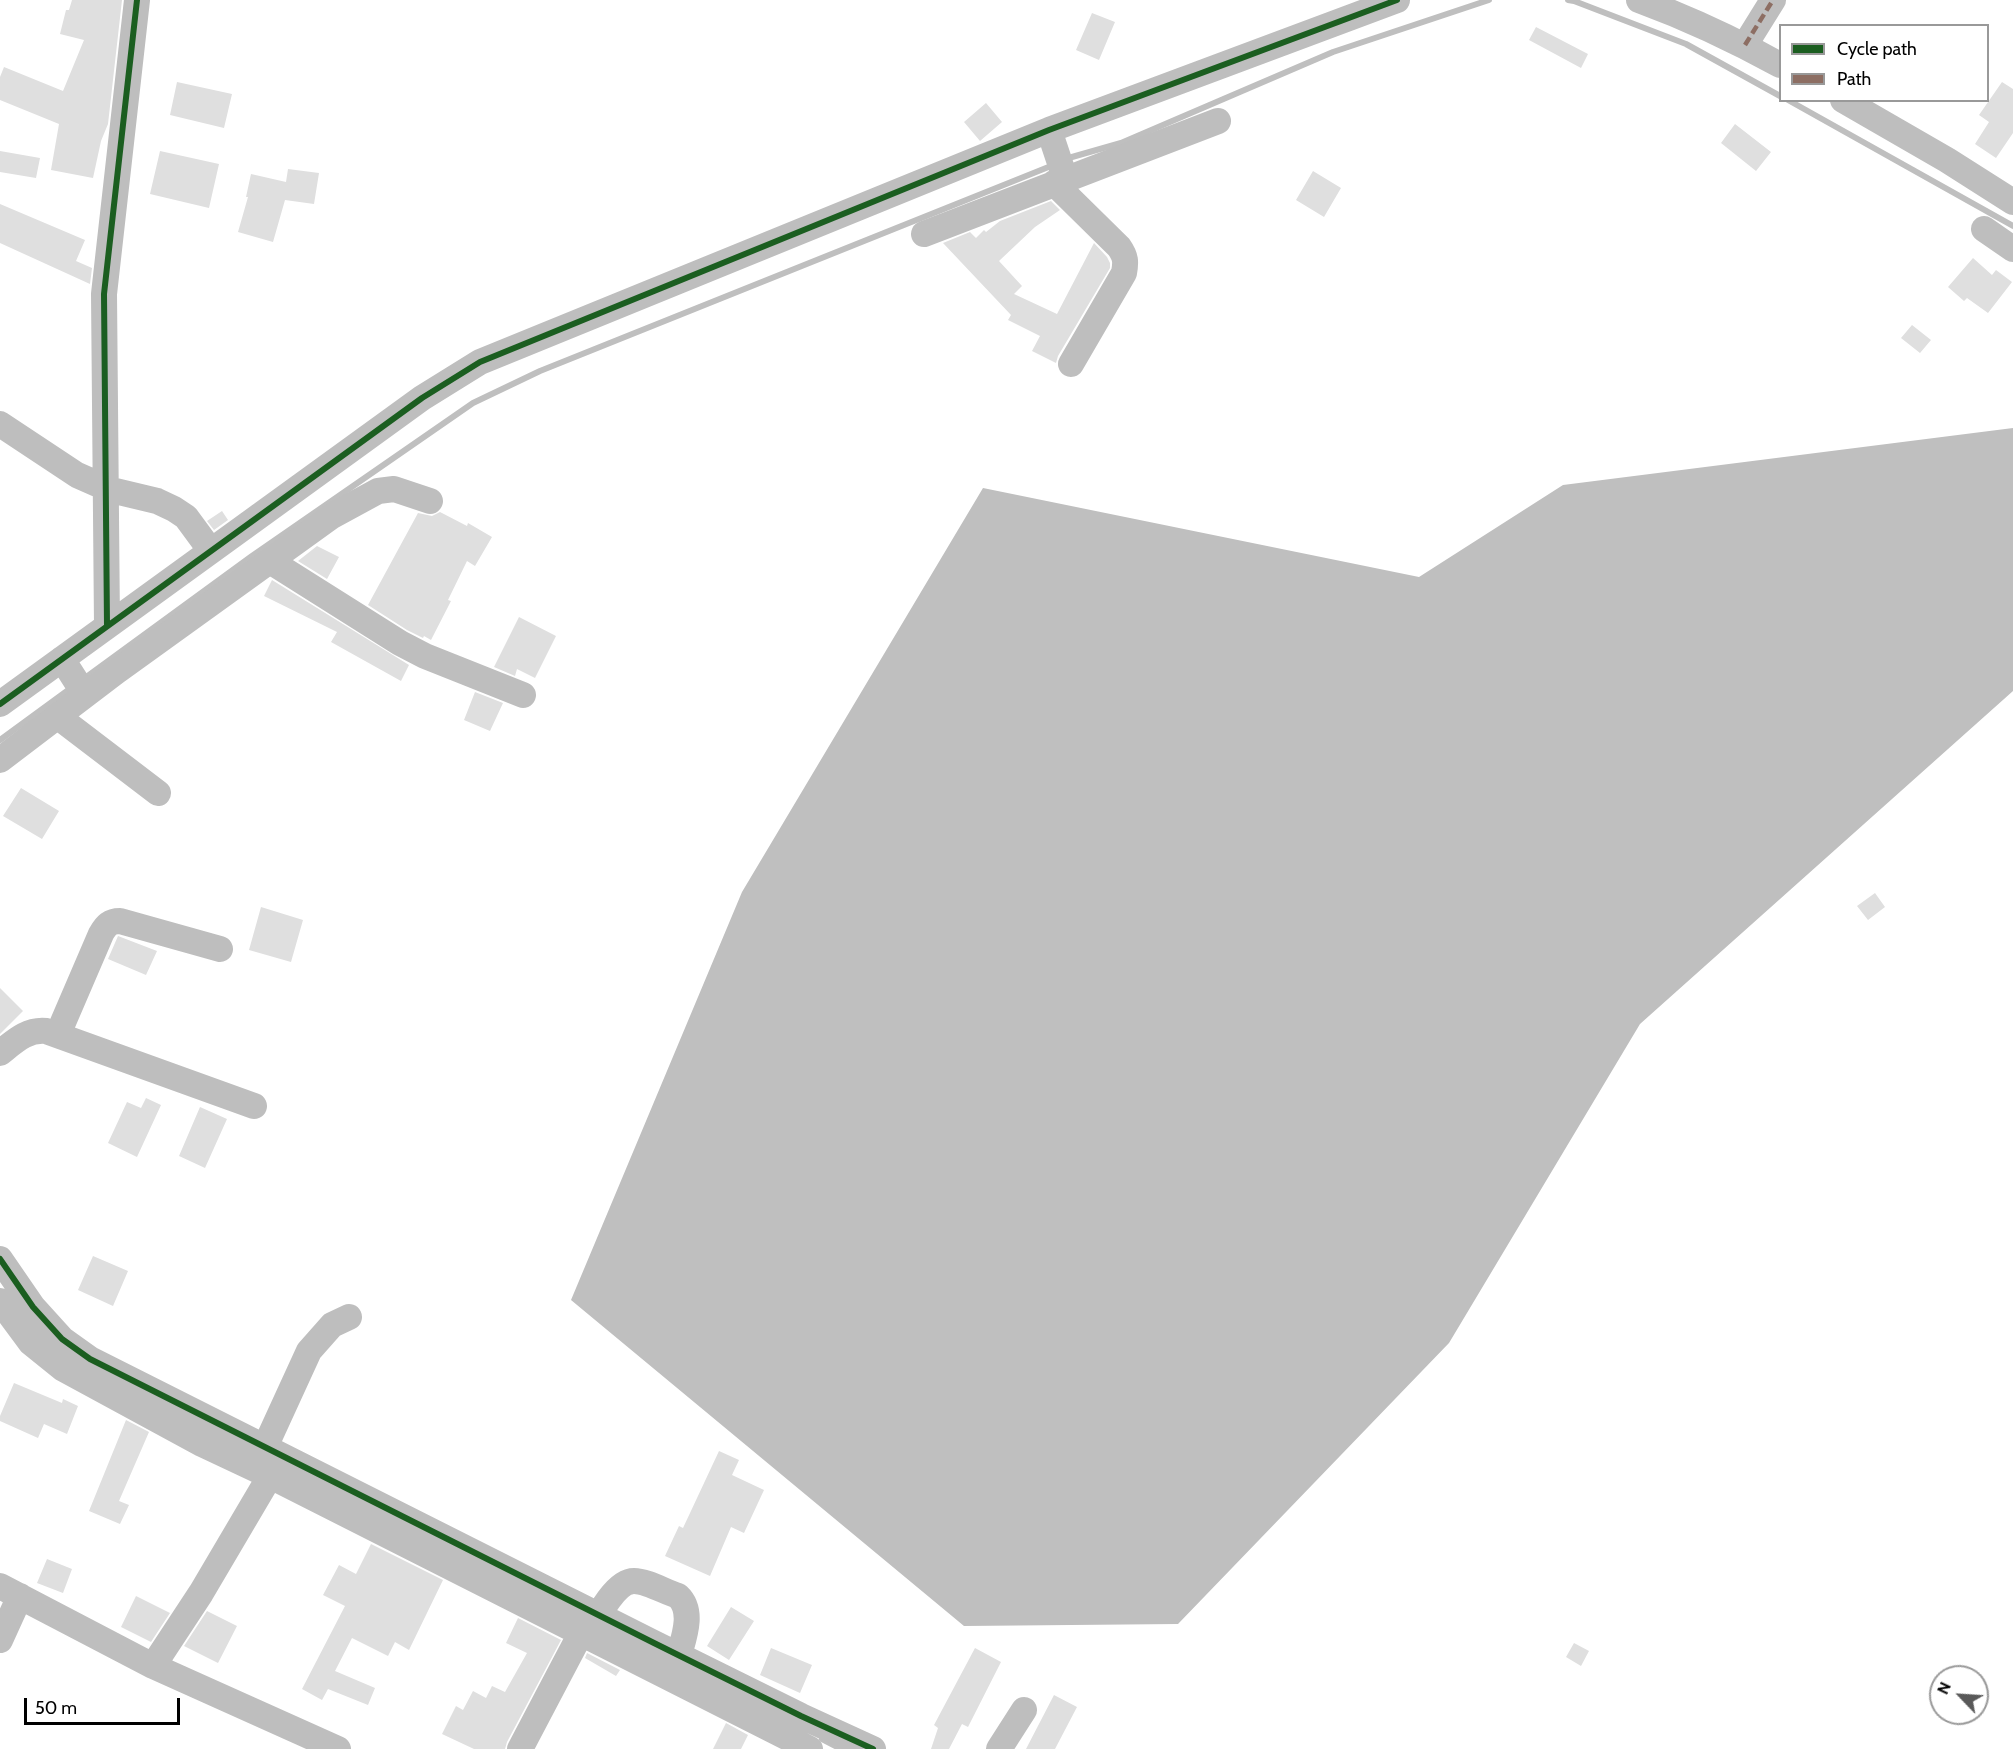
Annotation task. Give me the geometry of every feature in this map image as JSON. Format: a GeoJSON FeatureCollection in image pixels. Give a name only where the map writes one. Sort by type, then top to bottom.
{"type":"FeatureCollection","features":[{"type":"Feature","properties":{"kind":"street"},"geometry":{"type":"LineString","coordinates":[[107,626],[104,294],[137,0]]}},
{"type":"Feature","properties":{"kind":"street"},"geometry":{"type":"LineString","coordinates":[[0,704],[422,398],[480,362],[1049,130],[1397,0]]}},
{"type":"Feature","properties":{"kind":"street"},"geometry":{"type":"LineString","coordinates":[[1639,0],[1674,13],[1744,45],[1779,64]]}},
{"type":"Feature","properties":{"kind":"street"},"geometry":{"type":"LineString","coordinates":[[1744,45],[1773,0]]}},
{"type":"Feature","properties":{"kind":"street"},"geometry":{"type":"LineString","coordinates":[[1846,102],[1947,160],[2013,202]]}},
{"type":"Feature","properties":{"kind":"street"},"geometry":{"type":"LineString","coordinates":[[924,234],[1218,121]]}},
{"type":"Feature","properties":{"kind":"street"},"geometry":{"type":"LineString","coordinates":[[1049,130],[1063,194],[1119,247],[1125,256],[1126,264],[1124,273],[1071,364]]}},
{"type":"Feature","properties":{"kind":"street"},"geometry":{"type":"LineString","coordinates":[[1984,229],[2013,249]]}},
{"type":"Feature","properties":{"kind":"street"},"geometry":{"type":"LineString","coordinates":[[0,424],[77,475],[104,487],[157,501],[174,509],[186,517],[211,551]]}},
{"type":"Feature","properties":{"kind":"street"},"geometry":{"type":"LineString","coordinates":[[0,760],[85,695],[332,516],[378,491],[394,489],[430,501]]}},
{"type":"Feature","properties":{"kind":"street"},"geometry":{"type":"LineString","coordinates":[[270,561],[400,643],[425,656],[523,695]]}},
{"type":"Feature","properties":{"kind":"street"},"geometry":{"type":"LineString","coordinates":[[62,659],[85,695]]}},
{"type":"Feature","properties":{"kind":"street"},"geometry":{"type":"LineString","coordinates":[[57,716],[158,793]]}},
{"type":"Feature","properties":{"kind":"street"},"geometry":{"type":"LineString","coordinates":[[58,1034],[101,934],[111,921],[120,921],[220,949]]}},
{"type":"Feature","properties":{"kind":"street"},"geometry":{"type":"LineString","coordinates":[[0,1053],[19,1038],[37,1030],[58,1034],[254,1106]]}},
{"type":"Feature","properties":{"kind":"street"},"geometry":{"type":"LineString","coordinates":[[0,1258],[33,1307],[62,1339],[90,1359],[265,1447],[810,1749]]}},
{"type":"Feature","properties":{"kind":"street"},"geometry":{"type":"LineString","coordinates":[[0,1301],[31,1343],[62,1368],[202,1444],[589,1628],[679,1655],[873,1749]]}},
{"type":"Feature","properties":{"kind":"street"},"geometry":{"type":"LineString","coordinates":[[265,1447],[309,1351],[332,1325],[349,1317]]}},
{"type":"Feature","properties":{"kind":"street"},"geometry":{"type":"LineString","coordinates":[[153,1666],[201,1593],[270,1476]]}},
{"type":"Feature","properties":{"kind":"street"},"geometry":{"type":"LineString","coordinates":[[520,1749],[589,1628],[618,1588],[630,1581],[636,1581],[678,1596],[685,1605],[686,1615],[686,1631],[679,1655]]}},
{"type":"Feature","properties":{"kind":"street"},"geometry":{"type":"LineString","coordinates":[[0,1640],[10,1591],[306,1743],[338,1749]]}},
{"type":"Feature","properties":{"kind":"street"},"geometry":{"type":"LineString","coordinates":[[999,1749],[1024,1710]]}},
{"type":"Feature","properties":{"kind":"shaded area"},"geometry":{"type":"Polygon","coordinates":[[[2013,428],[2013,691],[1640,1024],[1449,1343],[1178,1624],[964,1626],[571,1300],[742,892],[983,488],[1419,577],[1563,485],[2013,428]]]}},
{"type":"Feature","properties":{"kind":"building"},"geometry":{"type":"Polygon","coordinates":[[[72,0],[122,0],[108,124],[101,141],[93,178],[51,170],[59,124],[0,100],[0,77],[4,67],[63,91],[84,40],[60,34],[66,10],[69,10],[72,0]]]}},
{"type":"Feature","properties":{"kind":"building"},"geometry":{"type":"Polygon","coordinates":[[[1092,13],[1115,22],[1099,60],[1076,50],[1092,13]]]}},
{"type":"Feature","properties":{"kind":"building"},"geometry":{"type":"Polygon","coordinates":[[[1536,27],[1588,54],[1581,68],[1529,40],[1536,27]]]}},
{"type":"Feature","properties":{"kind":"building"},"geometry":{"type":"Polygon","coordinates":[[[177,82],[232,94],[224,128],[170,115],[177,82]]]}},
{"type":"Feature","properties":{"kind":"building"},"geometry":{"type":"Polygon","coordinates":[[[2002,82],[2013,89],[2013,133],[1996,158],[1975,144],[1989,122],[1979,115],[2002,82]]]}},
{"type":"Feature","properties":{"kind":"building"},"geometry":{"type":"Polygon","coordinates":[[[986,103],[1002,122],[980,141],[964,122],[986,103]]]}},
{"type":"Feature","properties":{"kind":"building"},"geometry":{"type":"Polygon","coordinates":[[[1735,124],[1771,152],[1756,171],[1721,143],[1735,124]]]}},
{"type":"Feature","properties":{"kind":"building"},"geometry":{"type":"Polygon","coordinates":[[[0,151],[40,158],[36,178],[0,172],[0,151]]]}},
{"type":"Feature","properties":{"kind":"building"},"geometry":{"type":"Polygon","coordinates":[[[160,151],[219,164],[209,208],[150,194],[160,151]]]}},
{"type":"Feature","properties":{"kind":"building"},"geometry":{"type":"Polygon","coordinates":[[[288,169],[319,173],[314,204],[285,200],[273,242],[238,232],[248,197],[246,197],[251,174],[286,182],[288,169]]]}},
{"type":"Feature","properties":{"kind":"building"},"geometry":{"type":"Polygon","coordinates":[[[1313,171],[1341,188],[1324,217],[1296,200],[1313,171]]]}},
{"type":"Feature","properties":{"kind":"building"},"geometry":{"type":"Polygon","coordinates":[[[1051,201],[1060,210],[1035,227],[999,261],[1022,286],[1014,294],[1057,314],[1094,243],[1110,263],[1110,268],[1056,363],[1032,351],[1040,336],[1008,320],[1011,315],[943,243],[970,232],[976,238],[984,230],[986,232],[1000,221],[1051,201]]]}},
{"type":"Feature","properties":{"kind":"building"},"geometry":{"type":"Polygon","coordinates":[[[0,204],[85,240],[76,261],[92,268],[90,284],[0,243],[0,204]]]}},
{"type":"Feature","properties":{"kind":"building"},"geometry":{"type":"Polygon","coordinates":[[[1973,258],[1992,275],[1996,270],[2012,282],[1988,313],[1967,298],[1964,301],[1948,287],[1973,258]]]}},
{"type":"Feature","properties":{"kind":"building"},"geometry":{"type":"Polygon","coordinates":[[[1912,325],[1931,340],[1920,353],[1901,338],[1912,325]]]}},
{"type":"Feature","properties":{"kind":"building"},"geometry":{"type":"Polygon","coordinates":[[[222,511],[228,520],[214,530],[207,521],[222,511]]]}},
{"type":"Feature","properties":{"kind":"building"},"geometry":{"type":"Polygon","coordinates":[[[440,512],[467,526],[468,523],[492,537],[475,566],[467,561],[448,600],[451,601],[431,640],[407,630],[368,605],[418,513],[432,516],[440,512]]]}},
{"type":"Feature","properties":{"kind":"building"},"geometry":{"type":"Polygon","coordinates":[[[317,546],[339,557],[327,579],[298,561],[317,546]]]}},
{"type":"Feature","properties":{"kind":"building"},"geometry":{"type":"Polygon","coordinates":[[[272,580],[409,665],[401,681],[331,642],[337,632],[264,596],[272,580]]]}},
{"type":"Feature","properties":{"kind":"building"},"geometry":{"type":"Polygon","coordinates":[[[519,617],[556,636],[535,678],[517,669],[515,676],[494,667],[519,617]]]}},
{"type":"Feature","properties":{"kind":"building"},"geometry":{"type":"Polygon","coordinates":[[[475,692],[503,703],[490,731],[464,720],[475,692]]]}},
{"type":"Feature","properties":{"kind":"building"},"geometry":{"type":"Polygon","coordinates":[[[21,788],[59,811],[42,839],[3,816],[21,788]]]}},
{"type":"Feature","properties":{"kind":"building"},"geometry":{"type":"Polygon","coordinates":[[[1875,893],[1885,907],[1868,920],[1857,906],[1875,893]]]}},
{"type":"Feature","properties":{"kind":"building"},"geometry":{"type":"Polygon","coordinates":[[[261,907],[303,920],[291,962],[249,950],[261,907]]]}},
{"type":"Feature","properties":{"kind":"building"},"geometry":{"type":"Polygon","coordinates":[[[118,936],[157,951],[146,975],[108,959],[118,936]]]}},
{"type":"Feature","properties":{"kind":"building"},"geometry":{"type":"Polygon","coordinates":[[[0,988],[23,1011],[0,1034],[0,988]]]}},
{"type":"Feature","properties":{"kind":"building"},"geometry":{"type":"Polygon","coordinates":[[[146,1098],[161,1105],[137,1157],[108,1143],[127,1102],[141,1108],[146,1098]]]}},
{"type":"Feature","properties":{"kind":"building"},"geometry":{"type":"Polygon","coordinates":[[[200,1107],[227,1119],[205,1168],[179,1156],[200,1107]]]}},
{"type":"Feature","properties":{"kind":"building"},"geometry":{"type":"Polygon","coordinates":[[[93,1256],[128,1271],[113,1306],[78,1290],[93,1256]]]}},
{"type":"Feature","properties":{"kind":"building"},"geometry":{"type":"Polygon","coordinates":[[[14,1383],[62,1403],[63,1399],[78,1406],[67,1434],[44,1424],[38,1438],[0,1421],[14,1383]]]}},
{"type":"Feature","properties":{"kind":"building"},"geometry":{"type":"Polygon","coordinates":[[[126,1420],[149,1432],[119,1501],[129,1505],[120,1524],[89,1511],[126,1420]]]}},
{"type":"Feature","properties":{"kind":"building"},"geometry":{"type":"Polygon","coordinates":[[[719,1451],[739,1460],[732,1475],[764,1490],[744,1533],[731,1527],[710,1576],[665,1556],[679,1526],[683,1528],[719,1451]]]}},
{"type":"Feature","properties":{"kind":"building"},"geometry":{"type":"Polygon","coordinates":[[[371,1544],[443,1580],[409,1650],[395,1642],[388,1656],[352,1638],[335,1671],[375,1688],[368,1705],[328,1689],[322,1700],[302,1689],[345,1606],[323,1595],[339,1565],[356,1574],[371,1544]]]}},
{"type":"Feature","properties":{"kind":"building"},"geometry":{"type":"Polygon","coordinates":[[[47,1559],[72,1569],[63,1593],[37,1583],[47,1559]]]}},
{"type":"Feature","properties":{"kind":"building"},"geometry":{"type":"Polygon","coordinates":[[[136,1596],[170,1613],[151,1642],[121,1627],[136,1596]]]}},
{"type":"Feature","properties":{"kind":"building"},"geometry":{"type":"Polygon","coordinates":[[[731,1607],[754,1621],[729,1660],[707,1646],[731,1607]]]}},
{"type":"Feature","properties":{"kind":"building"},"geometry":{"type":"Polygon","coordinates":[[[207,1611],[237,1626],[218,1663],[184,1646],[207,1611]]]}},
{"type":"Feature","properties":{"kind":"building"},"geometry":{"type":"Polygon","coordinates":[[[518,1618],[561,1640],[505,1749],[474,1749],[442,1734],[456,1706],[463,1710],[473,1691],[486,1698],[492,1686],[505,1692],[527,1653],[506,1643],[518,1618]]]}},
{"type":"Feature","properties":{"kind":"building"},"geometry":{"type":"Polygon","coordinates":[[[1574,1643],[1589,1651],[1581,1666],[1566,1657],[1574,1643]]]}},
{"type":"Feature","properties":{"kind":"building"},"geometry":{"type":"Polygon","coordinates":[[[771,1648],[812,1665],[800,1693],[760,1675],[771,1648]]]}},
{"type":"Feature","properties":{"kind":"building"},"geometry":{"type":"Polygon","coordinates":[[[975,1648],[1001,1662],[968,1727],[962,1724],[949,1749],[931,1749],[938,1728],[934,1725],[975,1648]]]}},
{"type":"Feature","properties":{"kind":"building"},"geometry":{"type":"Polygon","coordinates":[[[587,1653],[620,1670],[616,1676],[585,1658],[587,1653]]]}},
{"type":"Feature","properties":{"kind":"building"},"geometry":{"type":"Polygon","coordinates":[[[1054,1695],[1077,1707],[1055,1749],[1026,1749],[1054,1695]]]}},
{"type":"Feature","properties":{"kind":"building"},"geometry":{"type":"Polygon","coordinates":[[[726,1723],[748,1735],[741,1749],[713,1749],[726,1723]]]}},
{"type":"Feature","properties":{"kind":"waterway"},"geometry":{"type":"LineString","coordinates":[[1072,157],[1121,143],[1333,52],[1489,0]]}},
{"type":"Feature","properties":{"kind":"waterway"},"geometry":{"type":"LineString","coordinates":[[1568,0],[1686,44],[1779,95]]}},
{"type":"Feature","properties":{"kind":"waterway"},"geometry":{"type":"LineString","coordinates":[[1792,102],[2013,226]]}},
{"type":"Feature","properties":{"kind":"waterway"},"geometry":{"type":"LineString","coordinates":[[85,678],[252,556],[473,403],[540,371],[1051,166]]}},
{"type":"Feature","properties":{"kind":"waterway"},"geometry":{"type":"LineString","coordinates":[[0,740],[67,691]]}},
{"type":"Feature","properties":{"kind":"waterway"},"geometry":{"type":"LineString","coordinates":[[822,1739],[841,1749]]}},
{"type":"Feature","properties":{"kind":"marked path"},"geometry":{"type":"LineString","coordinates":[[1745,45],[1773,0]]}},
{"type":"Feature","properties":{"kind":"cycle path"},"geometry":{"type":"LineString","coordinates":[[107,626],[104,294],[137,0]]}},
{"type":"Feature","properties":{"kind":"cycle path"},"geometry":{"type":"LineString","coordinates":[[0,704],[422,398],[480,362],[1049,130],[1397,0]]}},
{"type":"Feature","properties":{"kind":"cycle path"},"geometry":{"type":"LineString","coordinates":[[0,1259],[33,1307],[62,1339],[90,1359],[654,1643],[873,1749]]}}]}
